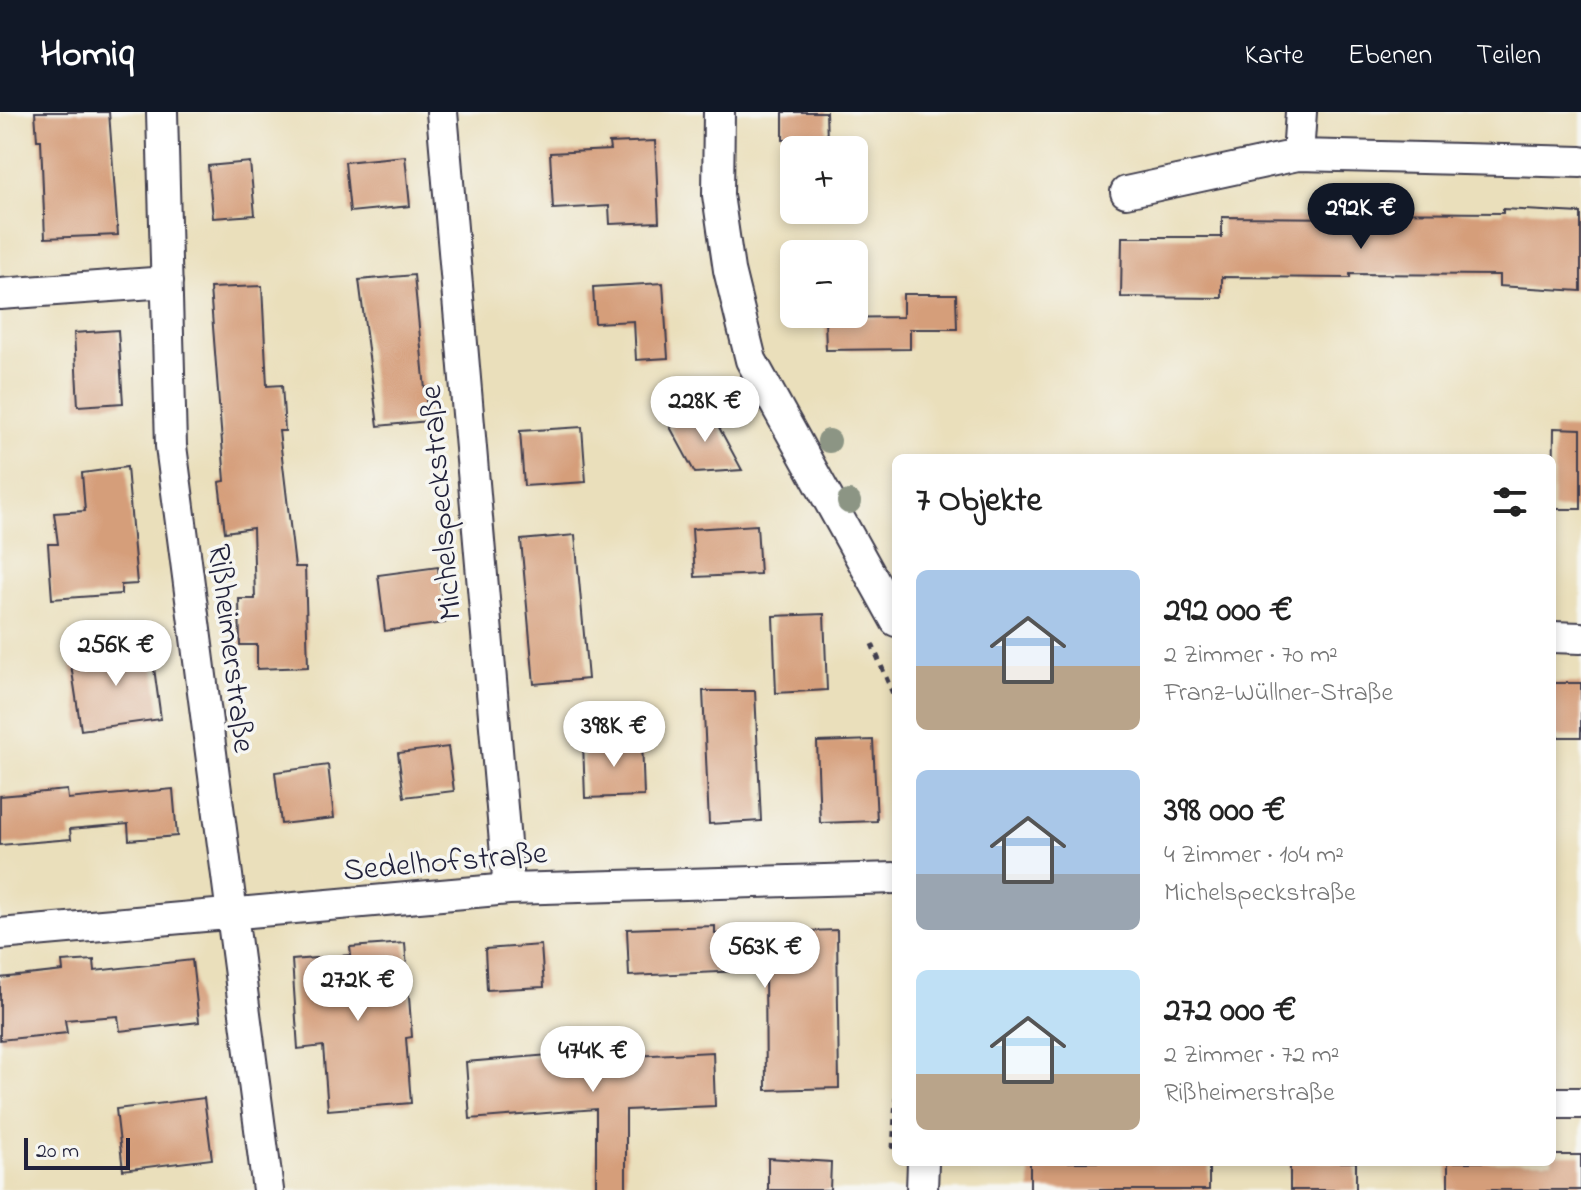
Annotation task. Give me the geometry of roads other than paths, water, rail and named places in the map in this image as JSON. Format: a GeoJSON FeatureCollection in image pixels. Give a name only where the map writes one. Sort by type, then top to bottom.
{"type":"FeatureCollection","features":[{"type":"Feature","properties":{"kind":"street","name":"Rißheimerstraße"},"geometry":{"type":"LineString","coordinates":[[162,112],[171,446],[268,1190]]}},
{"type":"Feature","properties":{"kind":"street","name":"Michelspeckstraße"},"geometry":{"type":"LineString","coordinates":[[442,112],[509,889]]}},
{"type":"Feature","properties":{"kind":"street"},"geometry":{"type":"LineString","coordinates":[[719,112],[718,195],[729,270],[751,360],[892,614]]}},
{"type":"Feature","properties":{"kind":"street"},"geometry":{"type":"LineString","coordinates":[[1298,155],[1301,112]]}},
{"type":"Feature","properties":{"kind":"street"},"geometry":{"type":"LineString","coordinates":[[1126,192],[1298,155],[1581,162]]}},
{"type":"Feature","properties":{"kind":"street"},"geometry":{"type":"LineString","coordinates":[[0,294],[167,282]]}},
{"type":"Feature","properties":{"kind":"street"},"geometry":{"type":"LineString","coordinates":[[1556,637],[1581,638]]}},
{"type":"Feature","properties":{"kind":"street","name":"Sedelhofstraße"},"geometry":{"type":"LineString","coordinates":[[0,934],[509,889],[892,878]]}},
{"type":"Feature","properties":{"kind":"street"},"geometry":{"type":"LineString","coordinates":[[1556,1103],[1581,1103]]}},
{"type":"Feature","properties":{"kind":"street"},"geometry":{"type":"LineString","coordinates":[[922,1190],[923,1166]]}}]}
